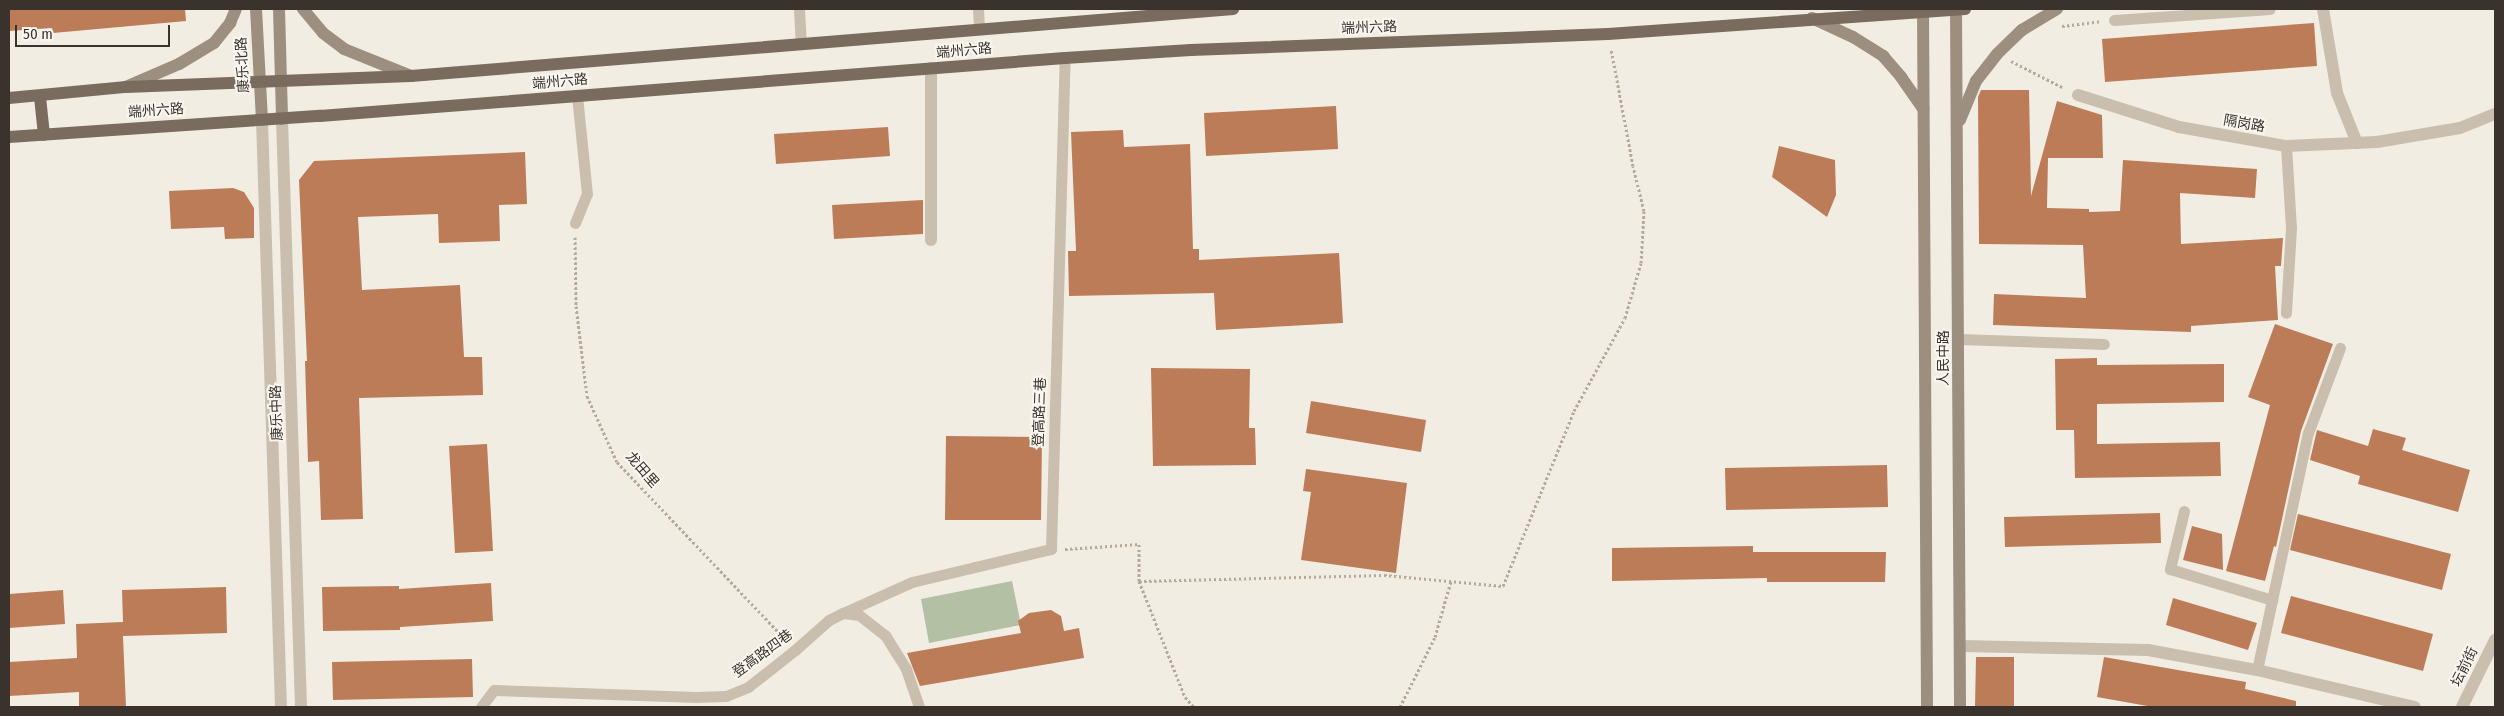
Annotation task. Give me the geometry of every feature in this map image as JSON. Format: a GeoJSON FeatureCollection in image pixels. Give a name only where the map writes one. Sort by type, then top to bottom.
{"type":"FeatureCollection","features":[{"type":"Feature","properties":{"kind":"main road"},"geometry":{"type":"LineString","coordinates":[[126,87],[180,64],[214,43],[230,23],[236,9]]}},
{"type":"Feature","properties":{"kind":"main road","name":"康乐北路"},"geometry":{"type":"LineString","coordinates":[[256,9],[262,120]]}},
{"type":"Feature","properties":{"kind":"main road"},"geometry":{"type":"LineString","coordinates":[[279,9],[282,118]]}},
{"type":"Feature","properties":{"kind":"main road"},"geometry":{"type":"LineString","coordinates":[[303,9],[323,33],[344,49],[411,76]]}},
{"type":"Feature","properties":{"kind":"main road","name":"端州六路"},"geometry":{"type":"LineString","coordinates":[[9,98],[40,97],[126,87],[411,76],[1233,9]]}},
{"type":"Feature","properties":{"kind":"main road","name":"人民中路"},"geometry":{"type":"LineString","coordinates":[[1956,9],[1960,707]]}},
{"type":"Feature","properties":{"kind":"main road","name":"端州六路"},"geometry":{"type":"LineString","coordinates":[[9,137],[262,120],[1065,58],[1191,50],[1608,34],[1923,10],[1965,9]]}},
{"type":"Feature","properties":{"kind":"main road"},"geometry":{"type":"LineString","coordinates":[[1958,125],[1976,81],[1998,54],[2022,30],[2058,9]]}},
{"type":"Feature","properties":{"kind":"main road","name":"人民中路"},"geometry":{"type":"LineString","coordinates":[[1923,10],[1927,707]]}},
{"type":"Feature","properties":{"kind":"main road"},"geometry":{"type":"LineString","coordinates":[[1812,18],[1853,38],[1883,56],[1901,76],[1923,110]]}},
{"type":"Feature","properties":{"kind":"main road"},"geometry":{"type":"LineString","coordinates":[[40,97],[44,135]]}},
{"type":"Feature","properties":{"kind":"street"},"geometry":{"type":"LineString","coordinates":[[2323,9],[2337,93],[2357,143]]}},
{"type":"Feature","properties":{"kind":"street"},"geometry":{"type":"LineString","coordinates":[[931,68],[931,240]]}},
{"type":"Feature","properties":{"kind":"street","name":"隔岗路"},"geometry":{"type":"LineString","coordinates":[[2078,95],[2178,127],[2286,146],[2377,142],[2460,128],[2495,114]]}},
{"type":"Feature","properties":{"kind":"street","name":"康乐中路"},"geometry":{"type":"LineString","coordinates":[[282,118],[301,707]]}},
{"type":"Feature","properties":{"kind":"street","name":"康乐中路"},"geometry":{"type":"LineString","coordinates":[[262,120],[282,707]]}},
{"type":"Feature","properties":{"kind":"street","name":"坛前街"},"geometry":{"type":"LineString","coordinates":[[2462,707],[2495,640]]}},
{"type":"Feature","properties":{"kind":"street"},"geometry":{"type":"LineString","coordinates":[[1960,646],[2148,650],[2257,670],[2414,707]]}},
{"type":"Feature","properties":{"kind":"lane"},"geometry":{"type":"LineString","coordinates":[[799,9],[801,44]]}},
{"type":"Feature","properties":{"kind":"lane"},"geometry":{"type":"LineString","coordinates":[[978,9],[980,29]]}},
{"type":"Feature","properties":{"kind":"lane"},"geometry":{"type":"LineString","coordinates":[[2114,20],[2270,9]]}},
{"type":"Feature","properties":{"kind":"lane","name":"登高路三巷"},"geometry":{"type":"LineString","coordinates":[[1051,549],[1065,58]]}},
{"type":"Feature","properties":{"kind":"lane"},"geometry":{"type":"LineString","coordinates":[[575,223],[588,194],[577,96]]}},
{"type":"Feature","properties":{"kind":"lane"},"geometry":{"type":"LineString","coordinates":[[2286,146],[2291,228],[2286,313]]}},
{"type":"Feature","properties":{"kind":"lane"},"geometry":{"type":"LineString","coordinates":[[1959,339],[2104,344]]}},
{"type":"Feature","properties":{"kind":"lane"},"geometry":{"type":"LineString","coordinates":[[2257,670],[2308,433],[2340,348]]}},
{"type":"Feature","properties":{"kind":"lane"},"geometry":{"type":"LineString","coordinates":[[2184,511],[2170,569],[2272,600]]}},
{"type":"Feature","properties":{"kind":"lane"},"geometry":{"type":"LineString","coordinates":[[843,613],[912,582],[1051,549]]}},
{"type":"Feature","properties":{"kind":"lane"},"geometry":{"type":"LineString","coordinates":[[843,613],[859,615],[885,635],[906,670],[918,707]]}},
{"type":"Feature","properties":{"kind":"lane","name":"登高路四巷"},"geometry":{"type":"LineString","coordinates":[[481,707],[494,690],[696,697],[726,696],[748,687],[829,620],[843,613]]}},
{"type":"Feature","properties":{"kind":"path"},"geometry":{"type":"LineString","coordinates":[[2059,26],[2114,20]]}},
{"type":"Feature","properties":{"kind":"path"},"geometry":{"type":"LineString","coordinates":[[1139,581],[1384,574],[1503,586],[1574,411],[1625,318],[1641,263],[1644,211],[1632,166],[1608,34]]}},
{"type":"Feature","properties":{"kind":"path"},"geometry":{"type":"LineString","coordinates":[[1998,54],[2078,95]]}},
{"type":"Feature","properties":{"kind":"path","name":"龙田里"},"geometry":{"type":"LineString","coordinates":[[575,223],[576,306],[587,396],[617,462],[795,650]]}},
{"type":"Feature","properties":{"kind":"path"},"geometry":{"type":"LineString","coordinates":[[1051,549],[1139,544],[1139,581],[1185,697],[1194,707]]}},
{"type":"Feature","properties":{"kind":"path"},"geometry":{"type":"LineString","coordinates":[[1400,707],[1435,637],[1452,581]]}},
{"type":"Feature","properties":{"kind":"green space"},"geometry":{"type":"Polygon","coordinates":[[[1012,581],[1021,625],[929,643],[921,599],[1012,581]]]}},
{"type":"Feature","properties":{"kind":"building"},"geometry":{"type":"Polygon","coordinates":[[[9,9],[185,9],[186,21],[53,33],[52,28],[9,31],[9,9]]]}},
{"type":"Feature","properties":{"kind":"building"},"geometry":{"type":"Polygon","coordinates":[[[2314,23],[2317,66],[2105,82],[2102,39],[2314,23]]]}},
{"type":"Feature","properties":{"kind":"building"},"geometry":{"type":"Polygon","coordinates":[[[1981,90],[2029,90],[2031,196],[2057,101],[2102,115],[2103,158],[2048,158],[2047,208],[2089,209],[2089,212],[2120,211],[2123,160],[2257,169],[2255,198],[2180,193],[2181,244],[2283,238],[2281,266],[2275,266],[2278,320],[2191,326],[2191,332],[1993,325],[1994,294],[2086,298],[2083,245],[1979,244],[1978,97],[1981,90]]]}},
{"type":"Feature","properties":{"kind":"building"},"geometry":{"type":"Polygon","coordinates":[[[1336,106],[1338,149],[1206,156],[1204,113],[1336,106]]]}},
{"type":"Feature","properties":{"kind":"building"},"geometry":{"type":"Polygon","coordinates":[[[888,127],[890,156],[776,164],[774,134],[888,127]]]}},
{"type":"Feature","properties":{"kind":"building"},"geometry":{"type":"Polygon","coordinates":[[[1123,130],[1124,147],[1190,144],[1193,249],[1199,249],[1199,260],[1339,253],[1343,323],[1216,330],[1214,293],[1069,296],[1068,251],[1076,251],[1071,132],[1123,130]]]}},
{"type":"Feature","properties":{"kind":"building"},"geometry":{"type":"Polygon","coordinates":[[[1779,146],[1835,160],[1836,195],[1827,217],[1772,177],[1779,146]]]}},
{"type":"Feature","properties":{"kind":"building"},"geometry":{"type":"Polygon","coordinates":[[[525,152],[527,204],[499,205],[500,241],[439,243],[438,214],[358,217],[362,290],[460,285],[464,357],[482,357],[483,395],[359,398],[363,519],[321,520],[319,461],[308,462],[305,361],[307,361],[299,180],[314,161],[525,152]]]}},
{"type":"Feature","properties":{"kind":"building"},"geometry":{"type":"Polygon","coordinates":[[[233,188],[244,192],[254,208],[254,238],[225,239],[224,227],[171,229],[169,191],[233,188]]]}},
{"type":"Feature","properties":{"kind":"building"},"geometry":{"type":"Polygon","coordinates":[[[923,200],[923,234],[834,239],[832,205],[923,200]]]}},
{"type":"Feature","properties":{"kind":"building"},"geometry":{"type":"Polygon","coordinates":[[[2275,324],[2333,344],[2301,431],[2276,547],[2274,546],[2265,581],[2226,571],[2270,405],[2248,397],[2275,324]]]}},
{"type":"Feature","properties":{"kind":"building"},"geometry":{"type":"Polygon","coordinates":[[[2097,358],[2097,365],[2224,364],[2224,402],[2097,404],[2097,444],[2220,442],[2221,476],[2075,478],[2074,430],[2056,430],[2055,359],[2097,358]]]}},
{"type":"Feature","properties":{"kind":"building"},"geometry":{"type":"Polygon","coordinates":[[[1151,368],[1250,369],[1249,428],[1255,428],[1256,465],[1153,466],[1151,368]]]}},
{"type":"Feature","properties":{"kind":"building"},"geometry":{"type":"Polygon","coordinates":[[[1311,401],[1426,420],[1421,452],[1306,433],[1311,401]]]}},
{"type":"Feature","properties":{"kind":"building"},"geometry":{"type":"Polygon","coordinates":[[[2373,429],[2406,438],[2402,450],[2470,470],[2458,512],[2358,484],[2360,476],[2310,460],[2317,430],[2368,446],[2373,429]]]}},
{"type":"Feature","properties":{"kind":"building"},"geometry":{"type":"Polygon","coordinates":[[[946,436],[1042,437],[1041,520],[945,520],[946,436]]]}},
{"type":"Feature","properties":{"kind":"building"},"geometry":{"type":"Polygon","coordinates":[[[487,444],[493,551],[455,553],[449,446],[487,444]]]}},
{"type":"Feature","properties":{"kind":"building"},"geometry":{"type":"Polygon","coordinates":[[[1887,465],[1888,507],[1726,510],[1725,468],[1887,465]]]}},
{"type":"Feature","properties":{"kind":"building"},"geometry":{"type":"Polygon","coordinates":[[[1306,469],[1407,483],[1396,573],[1301,560],[1311,492],[1303,491],[1306,469]]]}},
{"type":"Feature","properties":{"kind":"building"},"geometry":{"type":"Polygon","coordinates":[[[2160,513],[2161,543],[2005,547],[2004,517],[2160,513]]]}},
{"type":"Feature","properties":{"kind":"building"},"geometry":{"type":"Polygon","coordinates":[[[2298,514],[2451,554],[2442,590],[2290,550],[2298,514]]]}},
{"type":"Feature","properties":{"kind":"building"},"geometry":{"type":"Polygon","coordinates":[[[2192,526],[2222,534],[2223,570],[2183,560],[2192,526]]]}},
{"type":"Feature","properties":{"kind":"building"},"geometry":{"type":"Polygon","coordinates":[[[1753,546],[1753,552],[1886,552],[1885,582],[1767,582],[1767,578],[1612,581],[1612,548],[1753,546]]]}},
{"type":"Feature","properties":{"kind":"building"},"geometry":{"type":"Polygon","coordinates":[[[491,583],[493,621],[400,627],[400,630],[323,631],[322,587],[399,586],[399,589],[491,583]]]}},
{"type":"Feature","properties":{"kind":"building"},"geometry":{"type":"Polygon","coordinates":[[[226,587],[227,633],[123,636],[126,707],[79,707],[79,692],[9,696],[9,662],[77,658],[76,624],[123,622],[122,590],[226,587]]]}},
{"type":"Feature","properties":{"kind":"building"},"geometry":{"type":"Polygon","coordinates":[[[63,590],[65,624],[9,628],[9,594],[63,590]]]}},
{"type":"Feature","properties":{"kind":"building"},"geometry":{"type":"Polygon","coordinates":[[[2291,596],[2433,634],[2423,671],[2281,633],[2291,596]]]}},
{"type":"Feature","properties":{"kind":"building"},"geometry":{"type":"Polygon","coordinates":[[[2173,598],[2257,623],[2248,650],[2166,625],[2173,598]]]}},
{"type":"Feature","properties":{"kind":"building"},"geometry":{"type":"Polygon","coordinates":[[[1051,610],[1061,616],[1064,631],[1079,628],[1084,658],[920,686],[907,653],[1021,633],[1018,621],[1029,613],[1051,610]]]}},
{"type":"Feature","properties":{"kind":"building"},"geometry":{"type":"Polygon","coordinates":[[[1976,657],[2014,657],[2014,707],[1975,707],[1976,657]]]}},
{"type":"Feature","properties":{"kind":"building"},"geometry":{"type":"Polygon","coordinates":[[[2104,657],[2246,682],[2245,689],[2296,701],[2296,707],[2153,707],[2097,697],[2104,657]]]}},
{"type":"Feature","properties":{"kind":"building"},"geometry":{"type":"Polygon","coordinates":[[[472,659],[473,697],[333,700],[332,662],[472,659]]]}}]}
